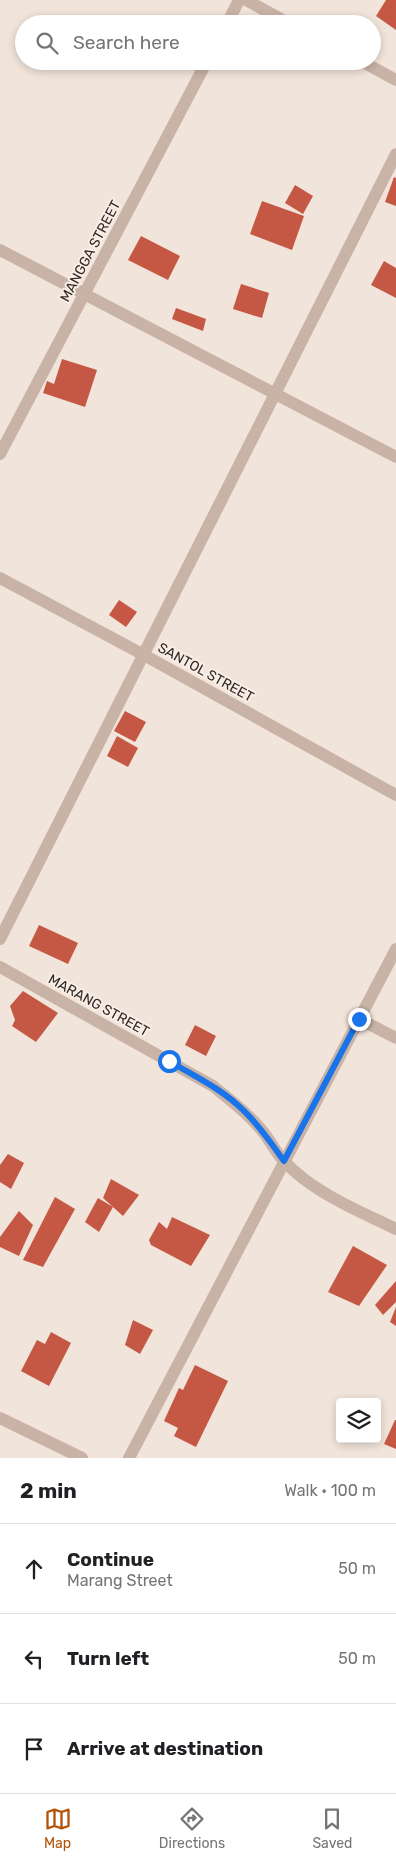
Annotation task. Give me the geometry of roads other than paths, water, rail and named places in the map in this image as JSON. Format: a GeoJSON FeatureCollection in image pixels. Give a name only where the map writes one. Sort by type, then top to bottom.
{"type":"FeatureCollection","features":[{"type":"Feature","properties":{"kind":"street"},"geometry":{"type":"LineString","coordinates":[[232,15],[239,0]]}},
{"type":"Feature","properties":{"kind":"street"},"geometry":{"type":"LineString","coordinates":[[246,0],[274,15]]}},
{"type":"Feature","properties":{"kind":"street","name":"MANGGA STREET"},"geometry":{"type":"LineString","coordinates":[[0,454],[202,70]]}},
{"type":"Feature","properties":{"kind":"street"},"geometry":{"type":"LineString","coordinates":[[378,70],[396,80]]}},
{"type":"Feature","properties":{"kind":"street"},"geometry":{"type":"LineString","coordinates":[[0,939],[396,154]]}},
{"type":"Feature","properties":{"kind":"street"},"geometry":{"type":"LineString","coordinates":[[0,250],[396,457]]}},
{"type":"Feature","properties":{"kind":"street","name":"SANTOL STREET"},"geometry":{"type":"LineString","coordinates":[[0,578],[144,655],[396,796]]}},
{"type":"Feature","properties":{"kind":"street"},"geometry":{"type":"LineString","coordinates":[[129,1458],[396,949]]}},
{"type":"Feature","properties":{"kind":"street","name":"MARANG STREET"},"geometry":{"type":"LineString","coordinates":[[0,967],[213,1086],[242,1108],[264,1133],[284,1161],[302,1178],[396,1229]]}},
{"type":"Feature","properties":{"kind":"street"},"geometry":{"type":"LineString","coordinates":[[359,1019],[396,1038]]}},
{"type":"Feature","properties":{"kind":"street"},"geometry":{"type":"LineString","coordinates":[[0,1418],[82,1458]]}}]}
